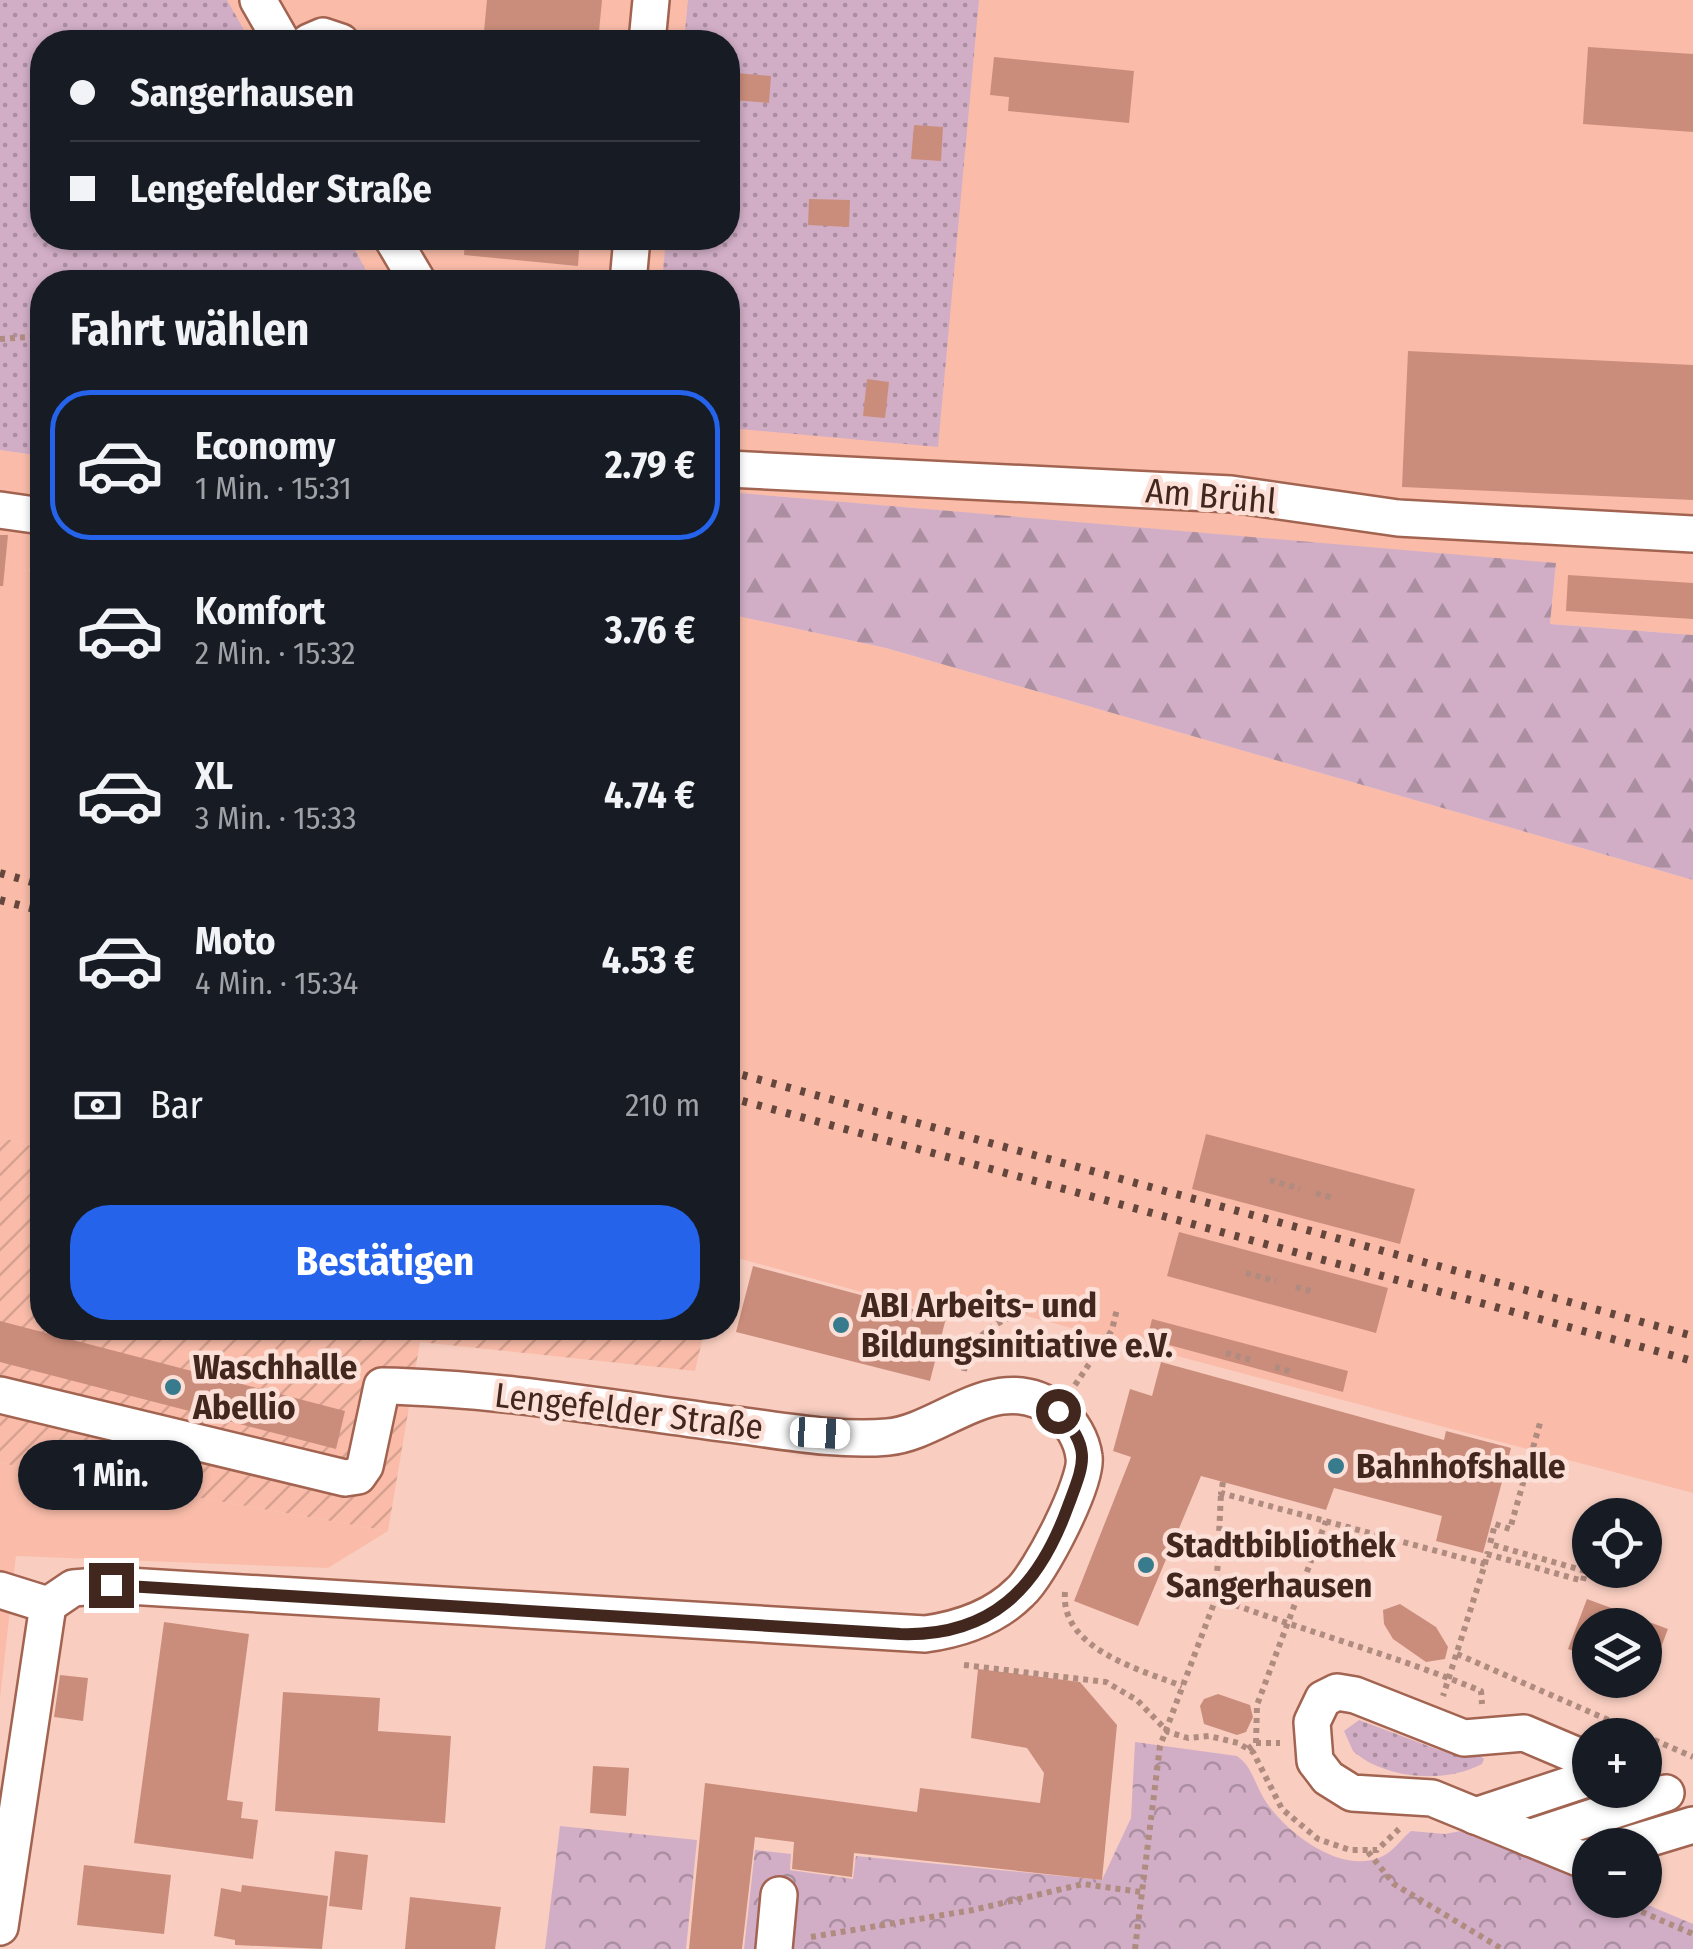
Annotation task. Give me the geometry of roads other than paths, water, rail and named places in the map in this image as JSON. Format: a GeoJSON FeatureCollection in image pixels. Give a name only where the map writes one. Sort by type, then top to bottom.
{"type":"FeatureCollection","features":[{"type":"Feature","properties":{"kind":"street"},"geometry":{"type":"LineString","coordinates":[[258,0],[275,30]]}},
{"type":"Feature","properties":{"kind":"street"},"geometry":{"type":"LineString","coordinates":[[648,30],[651,0]]}},
{"type":"Feature","properties":{"kind":"street","name":"Am Brühl"},"geometry":{"type":"LineString","coordinates":[[740,470],[1230,494],[1398,518],[1693,534]]}},
{"type":"Feature","properties":{"kind":"street"},"geometry":{"type":"LineString","coordinates":[[0,510],[30,514]]}},
{"type":"Feature","properties":{"kind":"street","name":"Lengefelder Straße"},"geometry":{"type":"LineString","coordinates":[[0,1395],[346,1478],[358,1476],[365,1466],[382,1386],[448,1388],[786,1431],[890,1437],[980,1400],[1020,1396],[1058,1411],[1077,1432],[1086,1461],[1055,1541],[1032,1580],[982,1618],[925,1634],[111,1585],[73,1588],[48,1605]]}},
{"type":"Feature","properties":{"kind":"street"},"geometry":{"type":"LineString","coordinates":[[0,1590],[48,1605],[0,1928]]}},
{"type":"Feature","properties":{"kind":"street"},"geometry":{"type":"LineString","coordinates":[[1572,1758],[1524,1733],[1453,1736],[1345,1692],[1328,1696],[1318,1704],[1312,1722],[1312,1752],[1333,1782],[1375,1798],[1432,1798],[1572,1856]]}},
{"type":"Feature","properties":{"kind":"street"},"geometry":{"type":"LineString","coordinates":[[1475,1816],[1572,1769]]}},
{"type":"Feature","properties":{"kind":"street"},"geometry":{"type":"LineString","coordinates":[[1529,1838],[1668,1794]]}},
{"type":"Feature","properties":{"kind":"street"},"geometry":{"type":"LineString","coordinates":[[1662,1834],[1693,1825]]}},
{"type":"Feature","properties":{"kind":"street"},"geometry":{"type":"LineString","coordinates":[[774,1946],[779,1895]]}},
{"type":"Feature","properties":{"kind":"railway"},"geometry":{"type":"LineString","coordinates":[[0,873],[30,882]]}},
{"type":"Feature","properties":{"kind":"railway"},"geometry":{"type":"LineString","coordinates":[[0,900],[30,908]]}},
{"type":"Feature","properties":{"kind":"railway"},"geometry":{"type":"LineString","coordinates":[[740,1074],[1693,1336]]}},
{"type":"Feature","properties":{"kind":"railway"},"geometry":{"type":"LineString","coordinates":[[740,1100],[1693,1361]]}},
{"type":"Feature","properties":{"kind":"place","name":"ABI Arbeits- und Bildungsinitiative e.V."},"geometry":{"type":"Point","coordinates":[841,1325]}},
{"type":"Feature","properties":{"kind":"place","name":"Waschhalle Abellio"},"geometry":{"type":"Point","coordinates":[173,1387]}},
{"type":"Feature","properties":{"kind":"place","name":"Bahnhofshalle"},"geometry":{"type":"Point","coordinates":[1336,1466]}},
{"type":"Feature","properties":{"kind":"place","name":"Stadtbibliothek Sangerhausen"},"geometry":{"type":"Point","coordinates":[1146,1565]}}]}
